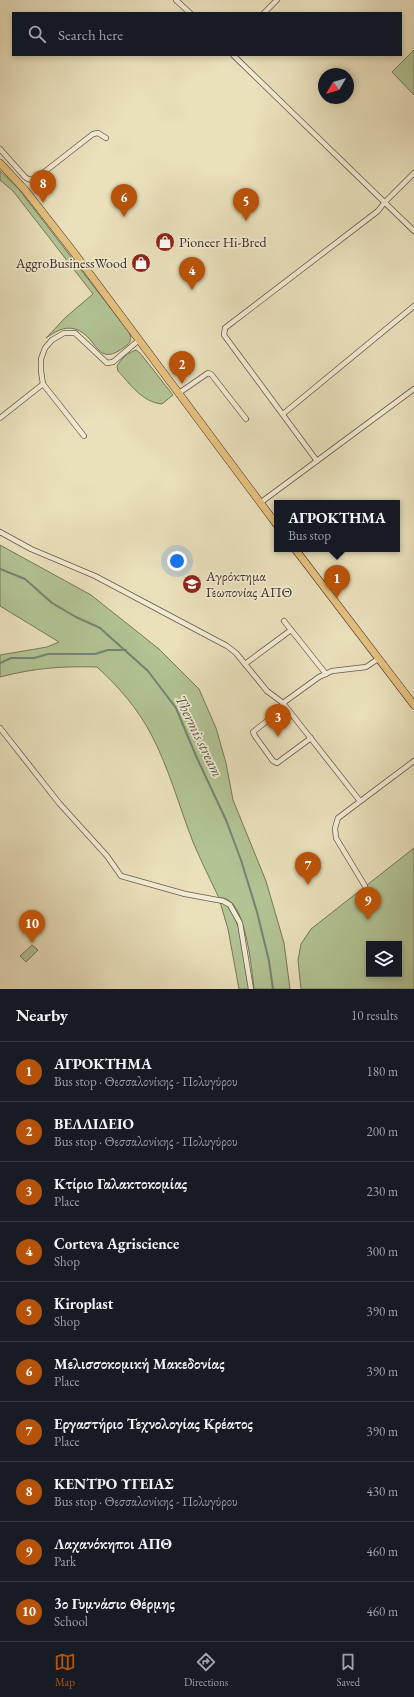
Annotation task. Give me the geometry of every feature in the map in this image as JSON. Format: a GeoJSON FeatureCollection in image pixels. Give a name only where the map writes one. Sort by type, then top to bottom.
{"type":"FeatureCollection","features":[{"type":"Feature","properties":{"kind":"main road"},"geometry":{"type":"LineString","coordinates":[[0,163],[43,213],[274,521]]}},
{"type":"Feature","properties":{"kind":"main road"},"geometry":{"type":"LineString","coordinates":[[297,552],[414,705]]}},
{"type":"Feature","properties":{"kind":"street"},"geometry":{"type":"LineString","coordinates":[[176,0],[189,12]]}},
{"type":"Feature","properties":{"kind":"street"},"geometry":{"type":"LineString","coordinates":[[265,12],[277,0]]}},
{"type":"Feature","properties":{"kind":"street"},"geometry":{"type":"LineString","coordinates":[[234,56],[414,231]]}},
{"type":"Feature","properties":{"kind":"street"},"geometry":{"type":"LineString","coordinates":[[0,149],[25,177],[34,180],[93,134],[98,133],[106,138]]}},
{"type":"Feature","properties":{"kind":"street"},"geometry":{"type":"LineString","coordinates":[[317,461],[224,335],[225,328],[378,211],[384,202],[414,173]]}},
{"type":"Feature","properties":{"kind":"street"},"geometry":{"type":"LineString","coordinates":[[283,414],[414,306]]}},
{"type":"Feature","properties":{"kind":"street"},"geometry":{"type":"LineString","coordinates":[[84,436],[43,384],[41,359],[45,348],[52,340],[64,333],[74,333],[108,363],[113,362],[139,340]]}},
{"type":"Feature","properties":{"kind":"street"},"geometry":{"type":"LineString","coordinates":[[179,393],[208,372],[246,418]]}},
{"type":"Feature","properties":{"kind":"street"},"geometry":{"type":"LineString","coordinates":[[0,418],[43,384]]}},
{"type":"Feature","properties":{"kind":"street"},"geometry":{"type":"LineString","coordinates":[[260,503],[414,389]]}},
{"type":"Feature","properties":{"kind":"street"},"geometry":{"type":"LineString","coordinates":[[0,532],[31,549],[95,576],[227,646],[236,653],[268,691],[283,703],[360,801]]}},
{"type":"Feature","properties":{"kind":"street"},"geometry":{"type":"LineString","coordinates":[[284,621],[326,674]]}},
{"type":"Feature","properties":{"kind":"street"},"geometry":{"type":"LineString","coordinates":[[245,664],[290,630]]}},
{"type":"Feature","properties":{"kind":"street"},"geometry":{"type":"LineString","coordinates":[[311,738],[282,761],[277,763],[273,761],[253,732],[281,710],[283,703],[326,674],[332,671],[366,667],[378,659]]}},
{"type":"Feature","properties":{"kind":"street"},"geometry":{"type":"LineString","coordinates":[[0,728],[59,803],[107,856],[121,876],[185,894],[223,901],[230,905],[240,923],[251,989]]}},
{"type":"Feature","properties":{"kind":"street"},"geometry":{"type":"LineString","coordinates":[[365,886],[336,838],[335,828],[338,818],[414,761]]}},
{"type":"Feature","properties":{"kind":"green space"},"geometry":{"type":"Polygon","coordinates":[[[414,50],[414,95],[392,72],[414,50]]]}},
{"type":"Feature","properties":{"kind":"green space"},"geometry":{"type":"Polygon","coordinates":[[[0,171],[17,187],[129,332],[131,339],[130,342],[117,352],[109,354],[103,353],[83,333],[71,328],[59,330],[46,338],[66,317],[93,294],[13,191],[0,180],[0,171]]]}},
{"type":"Feature","properties":{"kind":"green space"},"geometry":{"type":"Polygon","coordinates":[[[136,350],[173,395],[162,404],[155,403],[137,392],[118,371],[117,366],[127,354],[136,350]]]}},
{"type":"Feature","properties":{"kind":"green space"},"geometry":{"type":"Polygon","coordinates":[[[0,545],[91,595],[159,649],[199,689],[216,728],[226,763],[233,800],[266,881],[284,943],[290,989],[254,989],[247,941],[244,927],[239,915],[234,906],[228,900],[225,898],[219,898],[193,842],[169,774],[157,747],[146,725],[127,698],[97,667],[48,668],[0,677],[0,655],[47,647],[59,642],[0,606],[0,545]]]}},
{"type":"Feature","properties":{"kind":"green space"},"geometry":{"type":"Polygon","coordinates":[[[414,848],[414,989],[301,989],[298,960],[301,944],[311,929],[414,848]]]}},
{"type":"Feature","properties":{"kind":"green space"},"geometry":{"type":"Polygon","coordinates":[[[220,902],[227,907],[233,915],[238,927],[245,954],[250,989],[239,989],[228,929],[220,902]]]}},
{"type":"Feature","properties":{"kind":"green space"},"geometry":{"type":"Polygon","coordinates":[[[32,945],[38,950],[26,962],[20,956],[32,945]]]}},
{"type":"Feature","properties":{"kind":"waterway","name":"Thermis stream"},"geometry":{"type":"LineString","coordinates":[[0,569],[25,579],[52,603],[76,617],[100,628],[148,671],[176,708],[196,756],[226,820],[241,860],[257,912],[269,961],[273,989]]}},
{"type":"Feature","properties":{"kind":"waterway"},"geometry":{"type":"LineString","coordinates":[[0,663],[11,658],[34,658],[48,654],[95,654],[108,650],[126,650]]}},
{"type":"Feature","properties":{"kind":"place","name":"ΚΕΝΤΡΟ ΥΓΕΙΑΣ"},"geometry":{"type":"Point","coordinates":[43,203]}},
{"type":"Feature","properties":{"kind":"place","name":"Μελισσοκομική Μακεδονίας"},"geometry":{"type":"Point","coordinates":[124,217]}},
{"type":"Feature","properties":{"kind":"place","name":"Kiroplast"},"geometry":{"type":"Point","coordinates":[246,221]}},
{"type":"Feature","properties":{"kind":"place","name":"Pioneer Hi-Bred"},"geometry":{"type":"Point","coordinates":[165,242]}},
{"type":"Feature","properties":{"kind":"place","name":"AggroBusinessWood"},"geometry":{"type":"Point","coordinates":[141,263]}},
{"type":"Feature","properties":{"kind":"place","name":"Corteva Agriscience"},"geometry":{"type":"Point","coordinates":[192,290]}},
{"type":"Feature","properties":{"kind":"place","name":"ΒΕΛΛΙΔΕΙΟ"},"geometry":{"type":"Point","coordinates":[182,384]}},
{"type":"Feature","properties":{"kind":"place","name":"Αγρόκτημα Γεωπονίας ΑΠΘ"},"geometry":{"type":"Point","coordinates":[192,584]}},
{"type":"Feature","properties":{"kind":"place","name":"ΑΓΡΟΚΤΗΜΑ"},"geometry":{"type":"Point","coordinates":[337,598]}},
{"type":"Feature","properties":{"kind":"place","name":"Κτίριο Γαλακτοκομίας"},"geometry":{"type":"Point","coordinates":[278,737]}},
{"type":"Feature","properties":{"kind":"place","name":"Εργαστήριο Τεχνολογίας Κρέατος"},"geometry":{"type":"Point","coordinates":[308,885]}},
{"type":"Feature","properties":{"kind":"place","name":"Λαχανόκηποι ΑΠΘ"},"geometry":{"type":"Point","coordinates":[368,920]}},
{"type":"Feature","properties":{"kind":"place","name":"3ο Γυμνάσιο Θέρμης"},"geometry":{"type":"Point","coordinates":[32,943]}}]}
